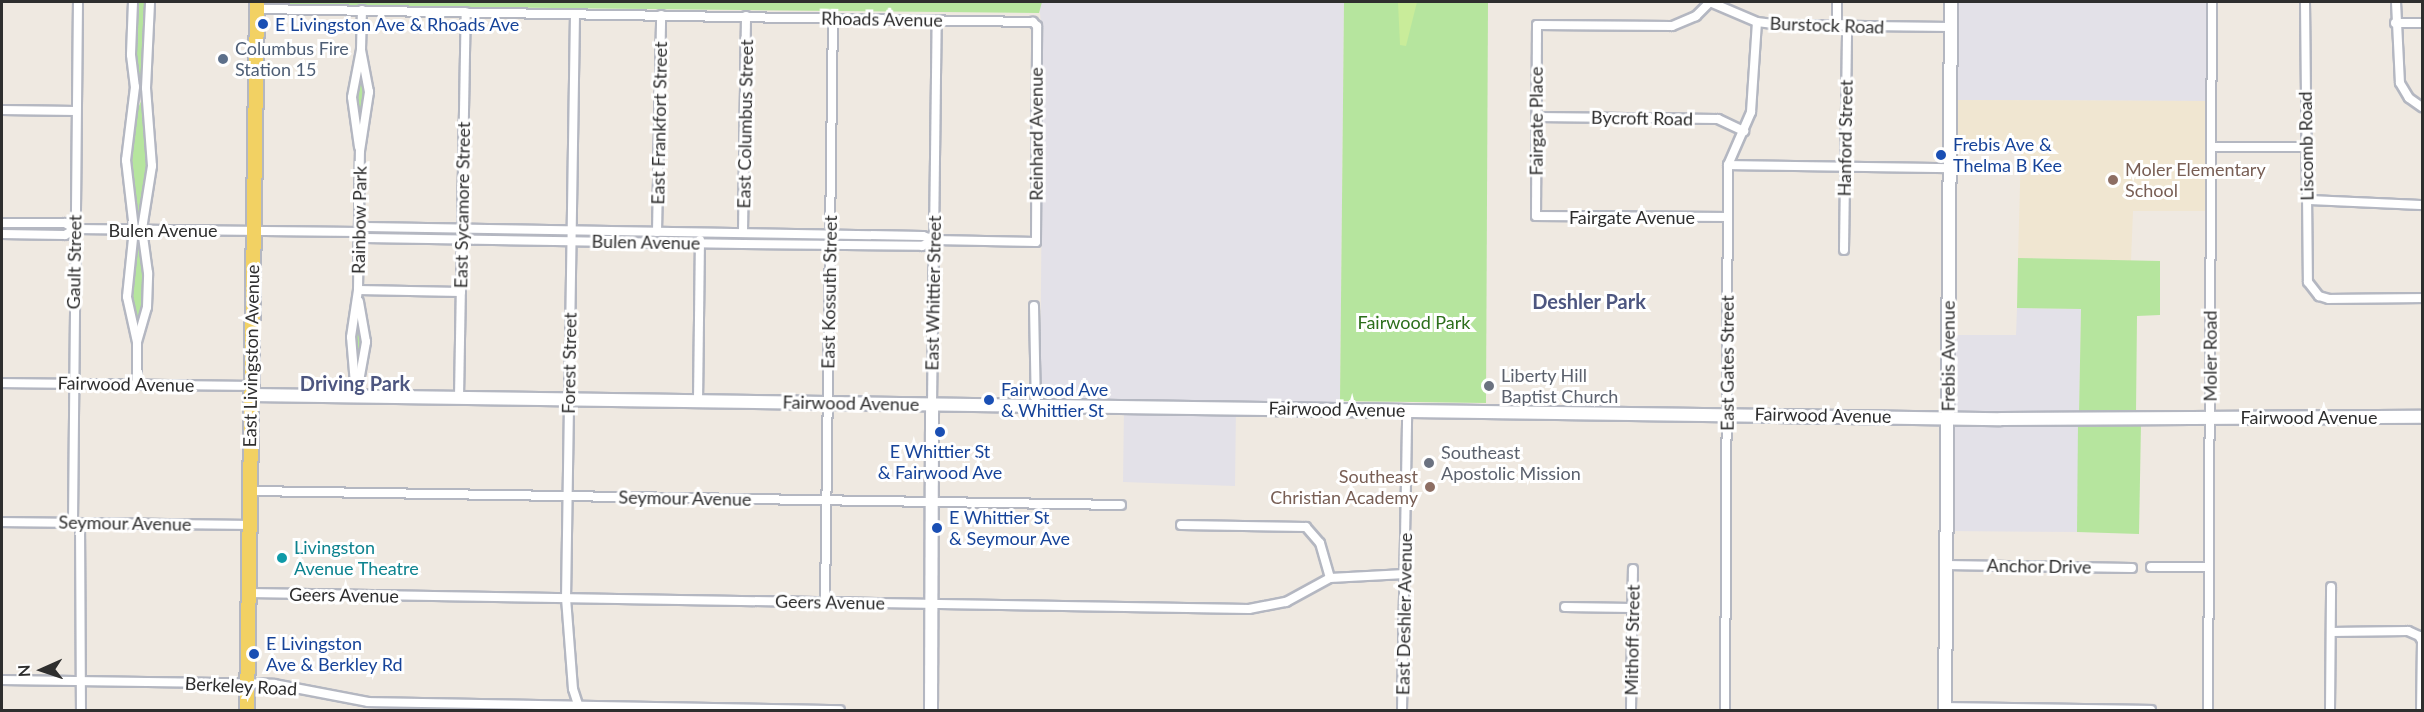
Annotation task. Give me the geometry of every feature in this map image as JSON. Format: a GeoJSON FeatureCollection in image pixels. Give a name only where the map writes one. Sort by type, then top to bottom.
{"type":"FeatureCollection","features":[{"type":"Feature","properties":{"kind":"main road","name":"East Livingston Avenue"},"geometry":{"type":"LineString","coordinates":[[247,711],[256,5]]}},
{"type":"Feature","properties":{"kind":"street","name":"Gault Street"},"geometry":{"type":"LineString","coordinates":[[78,2],[72,383],[81,711]]}},
{"type":"Feature","properties":{"kind":"street"},"geometry":{"type":"LineString","coordinates":[[133,2],[131,55],[135,87],[126,160],[148,273],[147,307],[137,342]]}},
{"type":"Feature","properties":{"kind":"street"},"geometry":{"type":"LineString","coordinates":[[137,385],[137,342],[127,297],[138,229],[152,166],[146,88],[150,2]]}},
{"type":"Feature","properties":{"kind":"street","name":"Burstock Road"},"geometry":{"type":"LineString","coordinates":[[1537,26],[1672,26],[1696,16],[1710,2],[1757,22],[1837,26],[1951,27]]}},
{"type":"Feature","properties":{"kind":"street"},"geometry":{"type":"LineString","coordinates":[[1837,2],[1837,26]]}},
{"type":"Feature","properties":{"kind":"street","name":"Frebis Avenue"},"geometry":{"type":"LineString","coordinates":[[1945,709],[1951,2]]}},
{"type":"Feature","properties":{"kind":"street","name":"Moler Road"},"geometry":{"type":"LineString","coordinates":[[2208,711],[2212,2]]}},
{"type":"Feature","properties":{"kind":"street","name":"Liscomb Road"},"geometry":{"type":"LineString","coordinates":[[2305,2],[2307,273],[2313,290],[2329,299],[2422,298]]}},
{"type":"Feature","properties":{"kind":"street"},"geometry":{"type":"LineString","coordinates":[[2396,2],[2396,65],[2409,98],[2422,107]]}},
{"type":"Feature","properties":{"kind":"street","name":"Rhoads Avenue"},"geometry":{"type":"LineString","coordinates":[[256,5],[362,10],[1026,20],[1036,26]]}},
{"type":"Feature","properties":{"kind":"street","name":"Rainbow Park"},"geometry":{"type":"LineString","coordinates":[[360,150],[352,97],[361,51],[362,10]]}},
{"type":"Feature","properties":{"kind":"street","name":"East Sycamore Street"},"geometry":{"type":"LineString","coordinates":[[459,398],[466,12]]}},
{"type":"Feature","properties":{"kind":"street","name":"Forest Street"},"geometry":{"type":"LineString","coordinates":[[575,14],[566,598],[573,688],[579,708]]}},
{"type":"Feature","properties":{"kind":"street","name":"East Frankfort Street"},"geometry":{"type":"LineString","coordinates":[[657,232],[661,15]]}},
{"type":"Feature","properties":{"kind":"street","name":"East Columbus Street"},"geometry":{"type":"LineString","coordinates":[[743,232],[747,16]]}},
{"type":"Feature","properties":{"kind":"street","name":"East Kossuth Street"},"geometry":{"type":"LineString","coordinates":[[825,602],[833,18]]}},
{"type":"Feature","properties":{"kind":"street","name":"East Whittier Street"},"geometry":{"type":"LineString","coordinates":[[931,711],[930,603],[937,20]]}},
{"type":"Feature","properties":{"kind":"street","name":"East Gates Street"},"geometry":{"type":"LineString","coordinates":[[1725,711],[1728,165],[1731,152],[1744,131],[1752,105],[1757,22]]}},
{"type":"Feature","properties":{"kind":"street"},"geometry":{"type":"LineString","coordinates":[[2395,23],[2422,23]]}},
{"type":"Feature","properties":{"kind":"street","name":"Reinhard Avenue"},"geometry":{"type":"LineString","coordinates":[[1036,26],[1036,242]]}},
{"type":"Feature","properties":{"kind":"street","name":"Fairgate Place"},"geometry":{"type":"LineString","coordinates":[[1536,216],[1537,26]]}},
{"type":"Feature","properties":{"kind":"street","name":"Hanford Street"},"geometry":{"type":"LineString","coordinates":[[1844,250],[1847,26]]}},
{"type":"Feature","properties":{"kind":"street","name":"Rainbow Park"},"geometry":{"type":"LineString","coordinates":[[356,396],[351,337],[358,290],[360,150],[369,92],[361,51]]}},
{"type":"Feature","properties":{"kind":"street"},"geometry":{"type":"LineString","coordinates":[[2,110],[76,111]]}},
{"type":"Feature","properties":{"kind":"street","name":"Bycroft Road"},"geometry":{"type":"LineString","coordinates":[[1536,117],[1719,119],[1744,131]]}},
{"type":"Feature","properties":{"kind":"street"},"geometry":{"type":"LineString","coordinates":[[2211,147],[2305,147]]}},
{"type":"Feature","properties":{"kind":"street"},"geometry":{"type":"LineString","coordinates":[[1728,165],[1950,168]]}},
{"type":"Feature","properties":{"kind":"street"},"geometry":{"type":"LineString","coordinates":[[2308,200],[2422,205]]}},
{"type":"Feature","properties":{"kind":"street","name":"Fairgate Avenue"},"geometry":{"type":"LineString","coordinates":[[1536,216],[1728,217]]}},
{"type":"Feature","properties":{"kind":"street","name":"Bulen Avenue"},"geometry":{"type":"LineString","coordinates":[[2,223],[65,223],[75,230]]}},
{"type":"Feature","properties":{"kind":"street","name":"Bulen Avenue"},"geometry":{"type":"LineString","coordinates":[[2,234],[65,235],[75,230],[138,229],[359,232],[365,227],[923,236],[934,240],[1036,242]]}},
{"type":"Feature","properties":{"kind":"street","name":"Bulen Avenue"},"geometry":{"type":"LineString","coordinates":[[359,232],[365,238],[571,242],[922,246],[934,240]]}},
{"type":"Feature","properties":{"kind":"street"},"geometry":{"type":"LineString","coordinates":[[698,401],[700,232]]}},
{"type":"Feature","properties":{"kind":"street"},"geometry":{"type":"LineString","coordinates":[[358,290],[461,292]]}},
{"type":"Feature","properties":{"kind":"street","name":"Rainbow Park"},"geometry":{"type":"LineString","coordinates":[[356,396],[366,342],[358,290]]}},
{"type":"Feature","properties":{"kind":"street"},"geometry":{"type":"LineString","coordinates":[[1034,306],[1036,406]]}},
{"type":"Feature","properties":{"kind":"street","name":"Fairwood Avenue"},"geometry":{"type":"LineString","coordinates":[[2,383],[137,385],[356,396],[459,398],[1727,413],[1948,418],[2422,417]]}},
{"type":"Feature","properties":{"kind":"street","name":"East Deshler Avenue"},"geometry":{"type":"LineString","coordinates":[[1402,711],[1407,410]]}},
{"type":"Feature","properties":{"kind":"street","name":"Seymour Avenue"},"geometry":{"type":"LineString","coordinates":[[250,492],[1121,505]]}},
{"type":"Feature","properties":{"kind":"street","name":"Seymour Avenue"},"geometry":{"type":"LineString","coordinates":[[2,522],[249,525]]}},
{"type":"Feature","properties":{"kind":"street"},"geometry":{"type":"LineString","coordinates":[[1181,525],[1306,527],[1320,543],[1330,578]]}},
{"type":"Feature","properties":{"kind":"street","name":"Anchor Drive"},"geometry":{"type":"LineString","coordinates":[[1946,565],[2133,568]]}},
{"type":"Feature","properties":{"kind":"street"},"geometry":{"type":"LineString","coordinates":[[2151,567],[2208,567]]}},
{"type":"Feature","properties":{"kind":"street","name":"Mithoff Street"},"geometry":{"type":"LineString","coordinates":[[1631,711],[1633,569]]}},
{"type":"Feature","properties":{"kind":"street","name":"Geers Avenue"},"geometry":{"type":"LineString","coordinates":[[249,593],[1249,609],[1286,602],[1330,578],[1405,574]]}},
{"type":"Feature","properties":{"kind":"street"},"geometry":{"type":"LineString","coordinates":[[2330,711],[2331,587]]}},
{"type":"Feature","properties":{"kind":"street"},"geometry":{"type":"LineString","coordinates":[[1565,607],[1632,608]]}},
{"type":"Feature","properties":{"kind":"street"},"geometry":{"type":"LineString","coordinates":[[2331,632],[2408,631],[2419,636],[2422,641],[2421,711]]}},
{"type":"Feature","properties":{"kind":"street","name":"Berkeley Road"},"geometry":{"type":"LineString","coordinates":[[2,680],[287,686],[369,702],[622,709],[840,711]]}},
{"type":"Feature","properties":{"kind":"street"},"geometry":{"type":"LineString","coordinates":[[1945,709],[2151,711]]}},
{"type":"Feature","properties":{"kind":"shaded area"},"geometry":{"type":"Polygon","coordinates":[[[1039,2],[1344,2],[1340,401],[1335,408],[1236,407],[1235,486],[1123,482],[1124,407],[1040,405],[1043,46],[1039,2]]]}},
{"type":"Feature","properties":{"kind":"shaded area"},"geometry":{"type":"Polygon","coordinates":[[[1952,2],[2212,2],[2212,101],[1951,100],[1952,2]]]}},
{"type":"Feature","properties":{"kind":"shaded area","name":"Moler Elementary School"},"geometry":{"type":"Polygon","coordinates":[[[1951,100],[2207,101],[2205,211],[2133,211],[2131,261],[2018,258],[2021,149],[1950,149],[1951,100]]]}},
{"type":"Feature","properties":{"kind":"shaded area"},"geometry":{"type":"Polygon","coordinates":[[[2017,308],[2081,309],[2077,532],[1946,531],[1949,335],[2016,335],[2017,308]]]}},
{"type":"Feature","properties":{"kind":"green space"},"geometry":{"type":"Polygon","coordinates":[[[136,2],[147,2],[144,77],[140,79],[133,37],[136,2]]]}},
{"type":"Feature","properties":{"kind":"green space"},"geometry":{"type":"Polygon","coordinates":[[[263,2],[1042,2],[1039,13],[263,5],[263,2]]]}},
{"type":"Feature","properties":{"kind":"green space","name":"Fairwood Park"},"geometry":{"type":"Polygon","coordinates":[[[1344,2],[1488,2],[1486,403],[1340,401],[1344,2]]]}},
{"type":"Feature","properties":{"kind":"green space"},"geometry":{"type":"Polygon","coordinates":[[[1398,2],[1417,2],[1406,46],[1400,45],[1398,2]]]}},
{"type":"Feature","properties":{"kind":"green space"},"geometry":{"type":"Polygon","coordinates":[[[358,65],[366,76],[363,124],[356,125],[358,65]]]}},
{"type":"Feature","properties":{"kind":"green space"},"geometry":{"type":"Polygon","coordinates":[[[142,99],[148,174],[140,220],[135,220],[130,148],[131,124],[142,99]]]}},
{"type":"Feature","properties":{"kind":"green space"},"geometry":{"type":"Polygon","coordinates":[[[136,240],[140,240],[145,288],[137,330],[130,297],[136,240]]]}},
{"type":"Feature","properties":{"kind":"green space"},"geometry":{"type":"Polygon","coordinates":[[[2018,258],[2160,261],[2160,315],[2137,316],[2136,413],[2079,414],[2081,309],[2017,308],[2018,258]]]}},
{"type":"Feature","properties":{"kind":"green space"},"geometry":{"type":"Polygon","coordinates":[[[358,317],[362,338],[360,357],[355,364],[352,348],[358,317]]]}},
{"type":"Feature","properties":{"kind":"green space"},"geometry":{"type":"Polygon","coordinates":[[[2078,423],[2141,424],[2139,534],[2077,532],[2078,423]]]}},
{"type":"Feature","properties":{"kind":"place","name":"E Livingston Ave & Rhoads Ave"},"geometry":{"type":"Point","coordinates":[263,24]}},
{"type":"Feature","properties":{"kind":"place","name":"Columbus Fire Station 15"},"geometry":{"type":"Point","coordinates":[223,59]}},
{"type":"Feature","properties":{"kind":"place","name":"Frebis Ave & Thelma B Kee"},"geometry":{"type":"Point","coordinates":[1941,155]}},
{"type":"Feature","properties":{"kind":"place","name":"Moler Elementary School"},"geometry":{"type":"Point","coordinates":[2113,180]}},
{"type":"Feature","properties":{"kind":"place","name":"Liberty Hill Baptist Church"},"geometry":{"type":"Point","coordinates":[1489,386]}},
{"type":"Feature","properties":{"kind":"place","name":"Fairwood Ave & Whittier St"},"geometry":{"type":"Point","coordinates":[989,400]}},
{"type":"Feature","properties":{"kind":"place","name":"E Whittier St & Fairwood Ave"},"geometry":{"type":"Point","coordinates":[940,432]}},
{"type":"Feature","properties":{"kind":"place","name":"Southeast Apostolic Mission"},"geometry":{"type":"Point","coordinates":[1429,463]}},
{"type":"Feature","properties":{"kind":"place","name":"Southeast Christian Academy"},"geometry":{"type":"Point","coordinates":[1430,487]}},
{"type":"Feature","properties":{"kind":"place","name":"E Whittier St & Seymour Ave"},"geometry":{"type":"Point","coordinates":[937,528]}},
{"type":"Feature","properties":{"kind":"place","name":"Livingston Avenue Theatre"},"geometry":{"type":"Point","coordinates":[282,558]}},
{"type":"Feature","properties":{"kind":"place","name":"E Livingston Ave & Berkley Rd"},"geometry":{"type":"Point","coordinates":[254,654]}},
{"type":"Feature","properties":{"kind":"district","name":"Deshler Park"},"geometry":{"type":"Point","coordinates":[1589,301]}},
{"type":"Feature","properties":{"kind":"district","name":"Driving Park"},"geometry":{"type":"Point","coordinates":[355,383]}}]}
